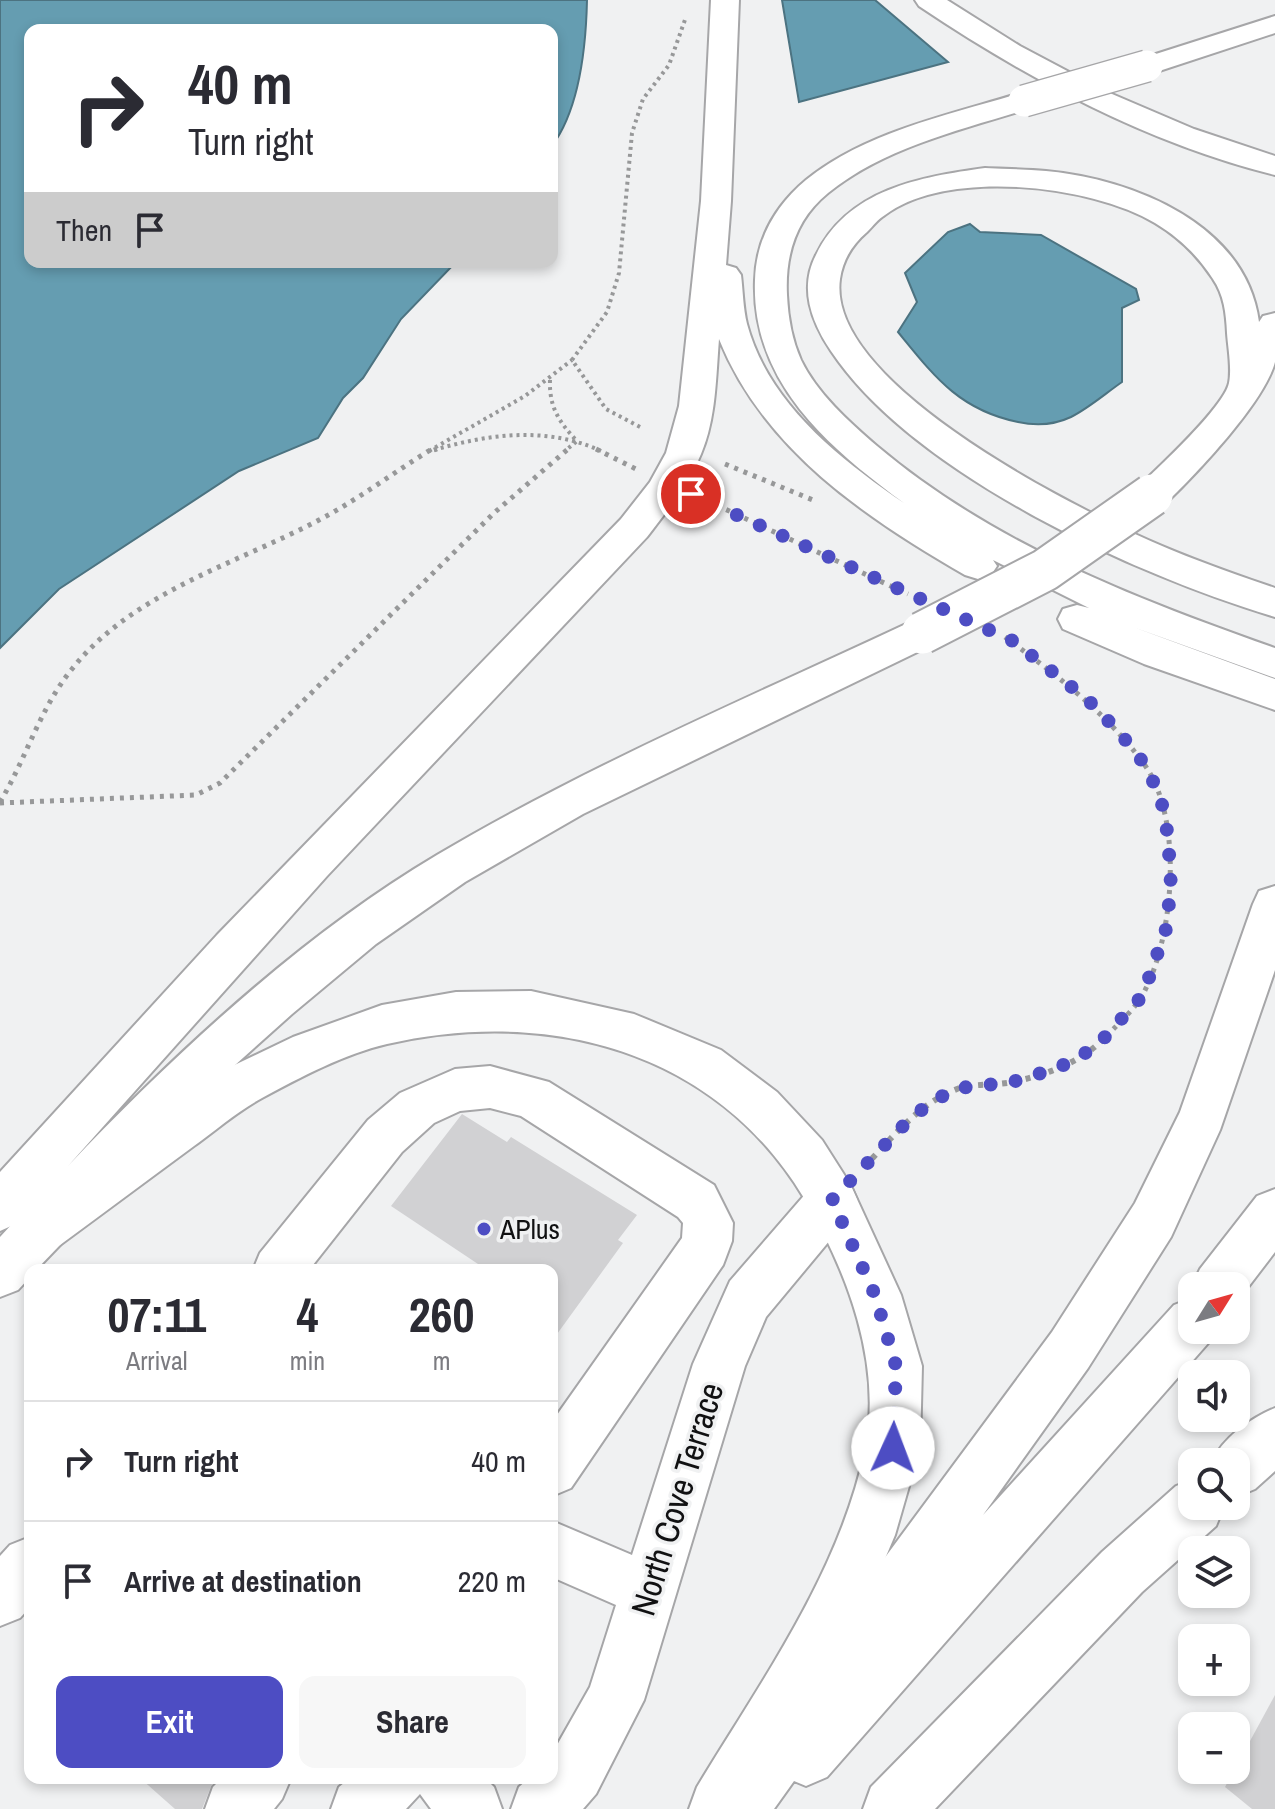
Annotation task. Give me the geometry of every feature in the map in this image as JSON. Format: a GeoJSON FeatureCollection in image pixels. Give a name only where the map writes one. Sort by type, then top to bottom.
{"type":"FeatureCollection","features":[{"type":"Feature","properties":{"kind":"main road"},"geometry":{"type":"LineString","coordinates":[[0,1273],[21,1218],[118,1071],[228,951],[634,528],[664,489],[684,453],[696,406],[716,201],[725,0]]}},
{"type":"Feature","properties":{"kind":"main road"},"geometry":{"type":"LineString","coordinates":[[929,0],[990,41],[1058,79],[1141,117],[1275,166]]}},
{"type":"Feature","properties":{"kind":"main road"},"geometry":{"type":"LineString","coordinates":[[1275,24],[918,135],[877,152],[830,178],[796,207],[774,244],[770,281],[773,327],[788,366],[821,413],[878,466],[1001,546],[1094,595],[1275,663]]}},
{"type":"Feature","properties":{"kind":"main road"},"geometry":{"type":"LineString","coordinates":[[1246,385],[1244,335],[1236,289],[1217,257],[1187,231],[1152,210],[1105,190],[1061,181],[1009,176],[954,179],[912,190],[878,205],[848,228],[830,255],[823,290],[833,329],[859,367],[894,401],[957,452],[1123,544],[1275,603]]}},
{"type":"Feature","properties":{"kind":"main road"},"geometry":{"type":"LineString","coordinates":[[716,201],[732,329],[751,373],[785,421],[846,479],[910,527],[1071,616],[1158,654],[1275,695]]}},
{"type":"Feature","properties":{"kind":"main road"},"geometry":{"type":"LineString","coordinates":[[21,1218],[360,931],[450,869],[568,802],[920,616],[1045,570],[1152,495],[1194,455],[1224,420],[1246,385],[1275,323]]}},
{"type":"Feature","properties":{"kind":"main road"},"geometry":{"type":"LineString","coordinates":[[737,1809],[1070,1350],[1153,1220],[1203,1115],[1275,904]]}},
{"type":"Feature","properties":{"kind":"main road"},"geometry":{"type":"LineString","coordinates":[[21,1218],[241,1085],[310,1052],[382,1025],[456,1012],[531,1011],[618,1028],[704,1065],[760,1107],[805,1156],[832,1200],[875,1295],[896,1366],[893,1448],[867,1535],[834,1612],[719,1809]]}},
{"type":"Feature","properties":{"kind":"main road"},"geometry":{"type":"LineString","coordinates":[[295,1264],[385,1136],[417,1108],[455,1090],[490,1087],[532,1097],[696,1201],[707,1214],[710,1230],[705,1248],[558,1451]]}},
{"type":"Feature","properties":{"kind":"main road","name":"North Cove Terrace"},"geometry":{"type":"LineString","coordinates":[[541,1809],[575,1773],[615,1700],[719,1364],[748,1299],[832,1200]]}},
{"type":"Feature","properties":{"kind":"main road"},"geometry":{"type":"LineString","coordinates":[[1229,1272],[1275,1212]]}},
{"type":"Feature","properties":{"kind":"main road"},"geometry":{"type":"LineString","coordinates":[[1239,1272],[1275,1233]]}},
{"type":"Feature","properties":{"kind":"main road"},"geometry":{"type":"LineString","coordinates":[[759,1809],[1178,1338]]}},
{"type":"Feature","properties":{"kind":"main road"},"geometry":{"type":"LineString","coordinates":[[1250,1457],[1275,1435]]}},
{"type":"Feature","properties":{"kind":"main road"},"geometry":{"type":"LineString","coordinates":[[893,1809],[1122,1572],[1180,1520]]}},
{"type":"Feature","properties":{"kind":"main road"},"geometry":{"type":"LineString","coordinates":[[558,1552],[649,1591]]}},
{"type":"Feature","properties":{"kind":"main road"},"geometry":{"type":"LineString","coordinates":[[0,1598],[24,1572]]}},
{"type":"Feature","properties":{"kind":"main road"},"geometry":{"type":"LineString","coordinates":[[235,1809],[256,1784]]}},
{"type":"Feature","properties":{"kind":"main road"},"geometry":{"type":"LineString","coordinates":[[361,1809],[389,1784]]}},
{"type":"Feature","properties":{"kind":"main road"},"geometry":{"type":"LineString","coordinates":[[449,1784],[472,1809]]}},
{"type":"Feature","properties":{"kind":"path"},"geometry":{"type":"LineString","coordinates":[[577,441],[494,513],[220,783],[196,795],[0,803],[50,698],[87,652],[126,618],[178,585],[302,530],[351,503],[426,453],[550,380],[572,360],[607,312],[619,273],[632,133],[643,99],[669,65],[682,35],[689,6]]}},
{"type":"Feature","properties":{"kind":"path"},"geometry":{"type":"LineString","coordinates":[[572,360],[606,409],[640,427]]}},
{"type":"Feature","properties":{"kind":"path"},"geometry":{"type":"LineString","coordinates":[[550,380],[549,402],[557,419],[577,441]]}},
{"type":"Feature","properties":{"kind":"path"},"geometry":{"type":"LineString","coordinates":[[426,453],[459,443],[514,435],[577,441],[637,470]]}},
{"type":"Feature","properties":{"kind":"path"},"geometry":{"type":"LineString","coordinates":[[691,494],[920,616]]}},
{"type":"Feature","properties":{"kind":"path"},"geometry":{"type":"LineString","coordinates":[[832,1200],[905,1124],[932,1101],[960,1088],[1012,1082],[1058,1068],[1096,1047],[1143,995],[1166,929],[1171,886],[1168,836],[1161,799],[1146,766],[1087,699],[1013,641],[1000,635]]}},
{"type":"Feature","properties":{"kind":"water"},"geometry":{"type":"Polygon","coordinates":[[[0,0],[587,0],[580,76],[569,114],[558,137],[558,24],[24,24],[24,268],[450,268],[401,319],[363,378],[343,398],[318,438],[239,471],[59,589],[0,648],[0,0]]]}},
{"type":"Feature","properties":{"kind":"water"},"geometry":{"type":"Polygon","coordinates":[[[782,0],[875,0],[948,62],[799,102],[782,0]]]}},
{"type":"Feature","properties":{"kind":"water"},"geometry":{"type":"Polygon","coordinates":[[[970,224],[980,232],[1041,235],[1136,289],[1139,300],[1122,308],[1122,382],[1071,417],[1038,424],[1018,422],[979,409],[936,377],[898,332],[917,302],[905,273],[948,232],[970,224]]]}},
{"type":"Feature","properties":{"kind":"building"},"geometry":{"type":"Polygon","coordinates":[[[462,1114],[507,1142],[511,1137],[637,1215],[618,1240],[623,1243],[558,1333],[558,1264],[478,1264],[391,1206],[462,1114]]]}},
{"type":"Feature","properties":{"kind":"building"},"geometry":{"type":"Polygon","coordinates":[[[1275,1695],[1275,1809],[1252,1809],[1225,1787],[1227,1784],[1250,1784],[1250,1741],[1275,1695]]]}},
{"type":"Feature","properties":{"kind":"building"},"geometry":{"type":"Polygon","coordinates":[[[147,1784],[212,1784],[202,1809],[175,1809],[147,1784]]]}},
{"type":"Feature","properties":{"kind":"place","name":"APlus"},"geometry":{"type":"Point","coordinates":[484,1229]}},
{"type":"Feature","properties":{"kind":"route"},"geometry":{"type":"LineString","coordinates":[[691,494],[1013,641],[1087,699],[1119,732],[1146,766],[1161,799],[1168,836],[1171,886],[1166,929],[1143,995],[1096,1047],[1058,1068],[1012,1082],[960,1088],[932,1101],[905,1124],[832,1200],[875,1295],[896,1366],[893,1448]]}}]}
